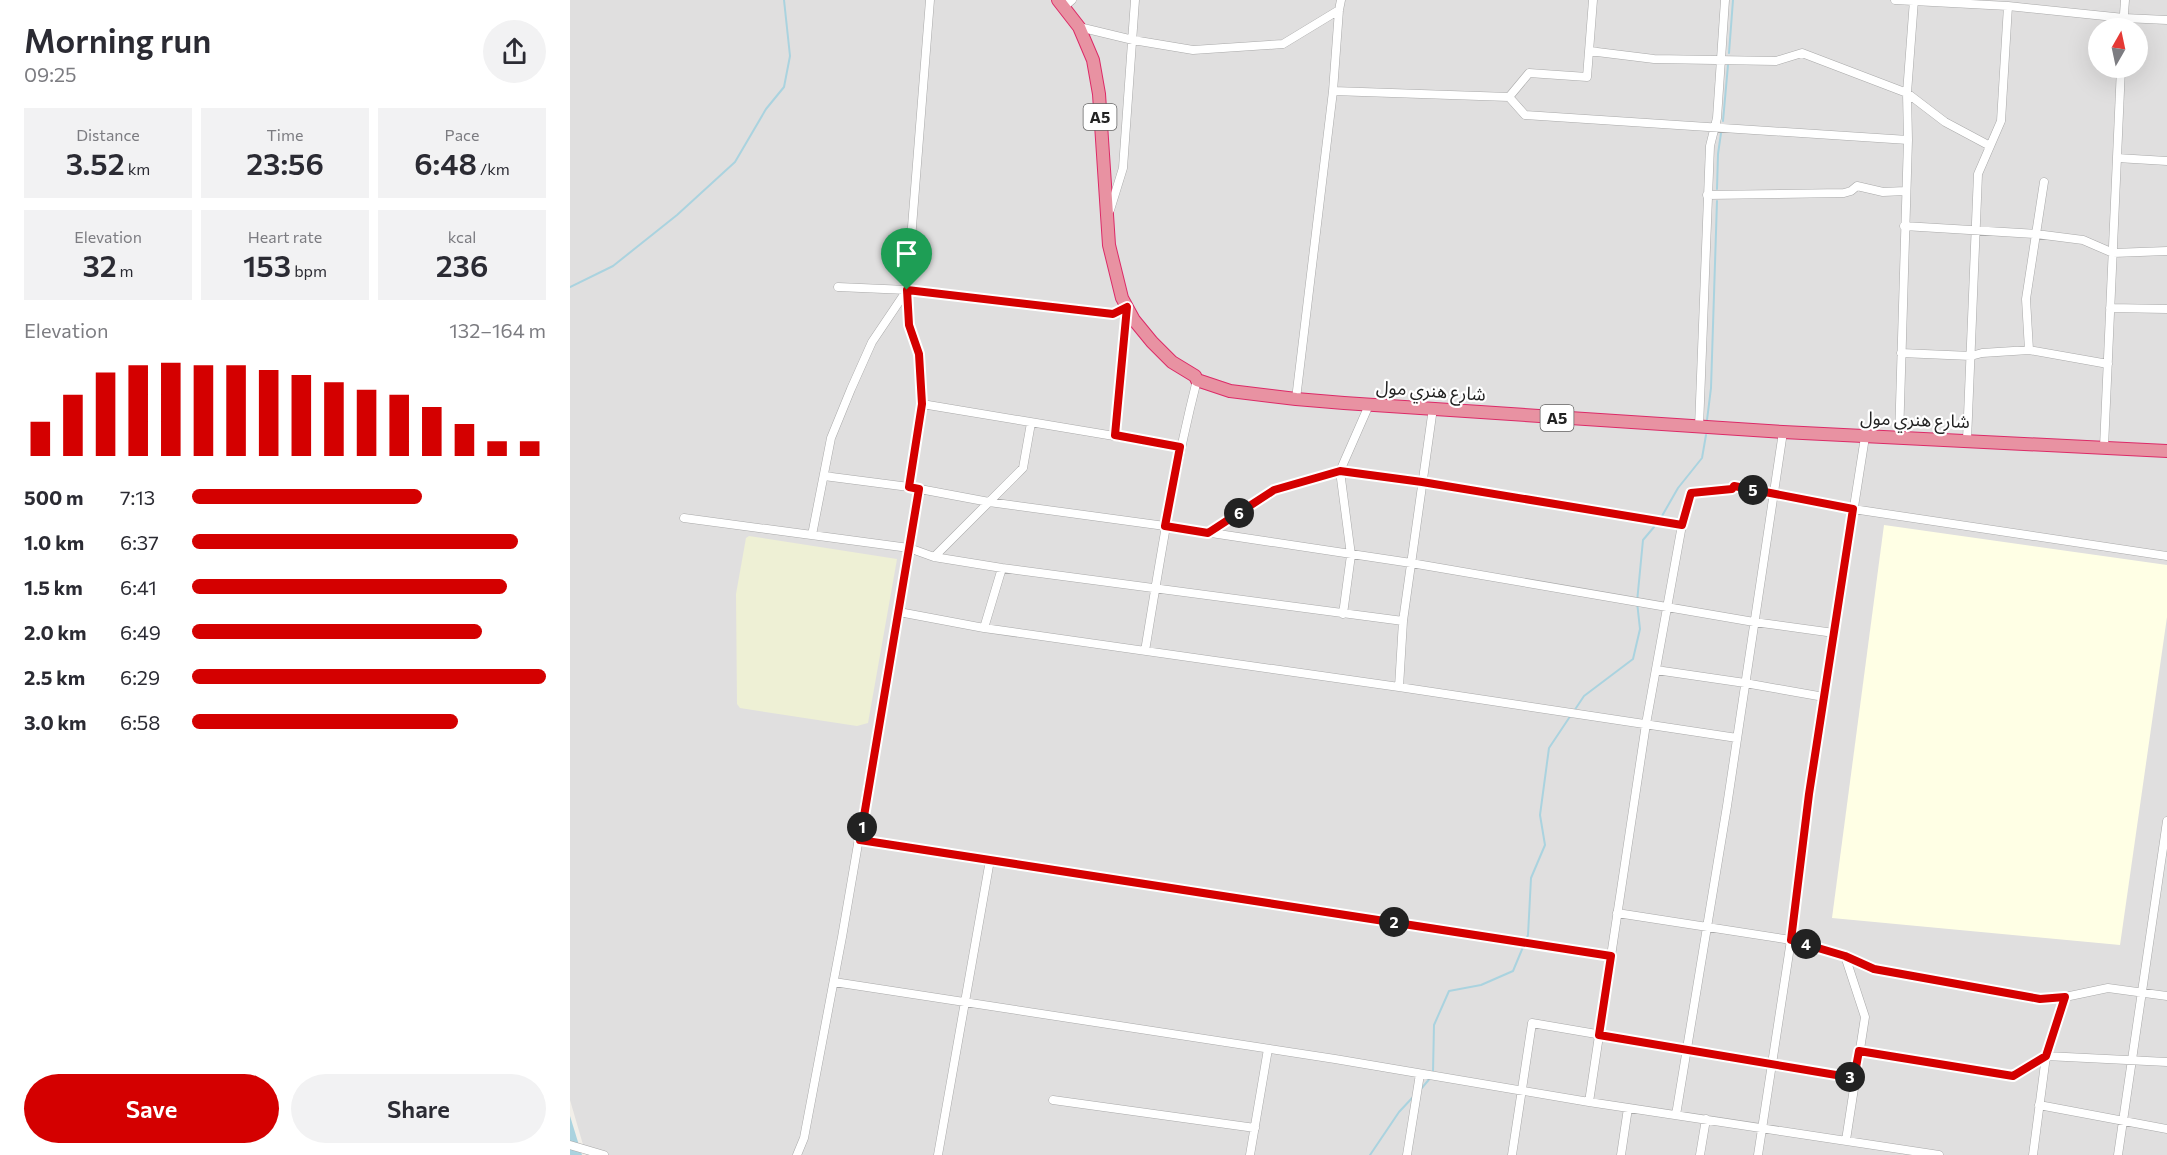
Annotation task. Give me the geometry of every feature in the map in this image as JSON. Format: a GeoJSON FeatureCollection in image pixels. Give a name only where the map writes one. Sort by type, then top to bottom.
{"type":"FeatureCollection","features":[{"type":"Feature","properties":{"kind":"highway","name":"شارع هنري مول"},"geometry":{"type":"LineString","coordinates":[[1065,2],[1089,48],[1096,75],[1109,245],[1118,285],[1127,307],[1152,342],[1172,362],[1195,376],[1197,380],[1230,391],[1369,405],[1865,437],[2104,447]]}},
{"type":"Feature","properties":{"kind":"highway","name":"A5"},"geometry":{"type":"LineString","coordinates":[[2104,447],[2167,451]]}},
{"type":"Feature","properties":{"kind":"street"},"geometry":{"type":"LineString","coordinates":[[909,487],[922,404],[919,354],[909,325],[907,290],[930,0]]}},
{"type":"Feature","properties":{"kind":"street"},"geometry":{"type":"LineString","coordinates":[[1108,217],[1123,168],[1135,0]]}},
{"type":"Feature","properties":{"kind":"street"},"geometry":{"type":"LineString","coordinates":[[1296,399],[1333,91],[1341,0]]}},
{"type":"Feature","properties":{"kind":"street"},"geometry":{"type":"LineString","coordinates":[[1509,98],[1529,73],[1587,78],[1593,0]]}},
{"type":"Feature","properties":{"kind":"street"},"geometry":{"type":"LineString","coordinates":[[1699,427],[1707,195],[1725,0]]}},
{"type":"Feature","properties":{"kind":"street"},"geometry":{"type":"LineString","coordinates":[[1895,0],[2008,6],[2124,18],[2125,0]]}},
{"type":"Feature","properties":{"kind":"street"},"geometry":{"type":"LineString","coordinates":[[1899,438],[1908,140],[1907,93],[1914,1]]}},
{"type":"Feature","properties":{"kind":"street"},"geometry":{"type":"LineString","coordinates":[[1967,440],[1978,174],[2001,121],[2008,6]]}},
{"type":"Feature","properties":{"kind":"street"},"geometry":{"type":"LineString","coordinates":[[1079,27],[1133,40],[1193,50],[1283,44],[1339,10]]}},
{"type":"Feature","properties":{"kind":"street"},"geometry":{"type":"LineString","coordinates":[[2148,19],[2167,20]]}},
{"type":"Feature","properties":{"kind":"street"},"geometry":{"type":"LineString","coordinates":[[1589,51],[1654,59],[1776,61],[1802,52],[1907,93],[1945,122],[1990,146]]}},
{"type":"Feature","properties":{"kind":"street"},"geometry":{"type":"LineString","coordinates":[[2104,447],[2121,78]]}},
{"type":"Feature","properties":{"kind":"street"},"geometry":{"type":"LineString","coordinates":[[1333,91],[1509,98],[1525,115],[1908,140]]}},
{"type":"Feature","properties":{"kind":"street"},"geometry":{"type":"LineString","coordinates":[[2117,158],[2167,161]]}},
{"type":"Feature","properties":{"kind":"street"},"geometry":{"type":"LineString","coordinates":[[2029,350],[2026,299],[2044,182]]}},
{"type":"Feature","properties":{"kind":"street"},"geometry":{"type":"LineString","coordinates":[[1707,195],[1844,193],[1857,186],[1883,192],[1905,191]]}},
{"type":"Feature","properties":{"kind":"street"},"geometry":{"type":"LineString","coordinates":[[1904,226],[2036,234],[2083,240],[2113,253],[2167,251]]}},
{"type":"Feature","properties":{"kind":"street"},"geometry":{"type":"LineString","coordinates":[[838,287],[907,290],[1113,314],[1127,307]]}},
{"type":"Feature","properties":{"kind":"street"},"geometry":{"type":"LineString","coordinates":[[812,536],[831,438],[872,342],[907,290]]}},
{"type":"Feature","properties":{"kind":"street"},"geometry":{"type":"LineString","coordinates":[[1115,435],[1127,307]]}},
{"type":"Feature","properties":{"kind":"street"},"geometry":{"type":"LineString","coordinates":[[2110,308],[2167,309]]}},
{"type":"Feature","properties":{"kind":"street"},"geometry":{"type":"LineString","coordinates":[[1901,354],[1971,356],[1982,352],[2029,350],[2108,364]]}},
{"type":"Feature","properties":{"kind":"street"},"geometry":{"type":"LineString","coordinates":[[1145,651],[1180,447],[1197,380]]}},
{"type":"Feature","properties":{"kind":"street"},"geometry":{"type":"LineString","coordinates":[[922,404],[1180,447]]}},
{"type":"Feature","properties":{"kind":"street"},"geometry":{"type":"LineString","coordinates":[[1342,614],[1351,555],[1340,471],[1369,405]]}},
{"type":"Feature","properties":{"kind":"street"},"geometry":{"type":"LineString","coordinates":[[1398,687],[1403,621],[1433,408]]}},
{"type":"Feature","properties":{"kind":"street"},"geometry":{"type":"LineString","coordinates":[[934,557],[1023,468],[1031,423]]}},
{"type":"Feature","properties":{"kind":"street"},"geometry":{"type":"LineString","coordinates":[[1676,1115],[1746,682],[1783,432]]}},
{"type":"Feature","properties":{"kind":"street"},"geometry":{"type":"LineString","coordinates":[[1758,1155],[1791,940],[1809,794],[1865,437]]}},
{"type":"Feature","properties":{"kind":"street"},"geometry":{"type":"LineString","coordinates":[[1208,533],[1274,490],[1340,471],[1422,482],[1682,525]]}},
{"type":"Feature","properties":{"kind":"street"},"geometry":{"type":"LineString","coordinates":[[824,476],[1411,563],[1754,622],[1834,633]]}},
{"type":"Feature","properties":{"kind":"street"},"geometry":{"type":"LineString","coordinates":[[1589,1102],[1646,724],[1682,525],[1691,493],[1732,489],[1734,486],[1853,509],[2167,556]]}},
{"type":"Feature","properties":{"kind":"street"},"geometry":{"type":"LineString","coordinates":[[797,1155],[804,1138],[834,982],[919,489]]}},
{"type":"Feature","properties":{"kind":"street"},"geometry":{"type":"LineString","coordinates":[[684,518],[909,548],[934,557],[1002,568],[1403,621]]}},
{"type":"Feature","properties":{"kind":"street"},"geometry":{"type":"LineString","coordinates":[[984,628],[1002,568]]}},
{"type":"Feature","properties":{"kind":"street"},"geometry":{"type":"LineString","coordinates":[[899,612],[984,628],[1737,738]]}},
{"type":"Feature","properties":{"kind":"street"},"geometry":{"type":"LineString","coordinates":[[1656,670],[1746,682],[1824,697]]}},
{"type":"Feature","properties":{"kind":"street"},"geometry":{"type":"LineString","coordinates":[[2118,1155],[2131,1061],[2164,864],[2167,821]]}},
{"type":"Feature","properties":{"kind":"street"},"geometry":{"type":"LineString","coordinates":[[860,840],[1611,956]]}},
{"type":"Feature","properties":{"kind":"street"},"geometry":{"type":"LineString","coordinates":[[938,1155],[990,860]]}},
{"type":"Feature","properties":{"kind":"street"},"geometry":{"type":"LineString","coordinates":[[1617,913],[1791,940],[1845,956],[1874,969],[2040,999],[2065,997],[2108,988],[2167,996]]}},
{"type":"Feature","properties":{"kind":"street"},"geometry":{"type":"LineString","coordinates":[[1845,956],[1864,1017],[1846,1140]]}},
{"type":"Feature","properties":{"kind":"street"},"geometry":{"type":"LineString","coordinates":[[834,982],[1268,1049],[1589,1102],[1846,1140],[1900,1152],[1939,1155]]}},
{"type":"Feature","properties":{"kind":"street"},"geometry":{"type":"LineString","coordinates":[[2033,1155],[2046,1056],[2065,997]]}},
{"type":"Feature","properties":{"kind":"street"},"geometry":{"type":"LineString","coordinates":[[1512,1155],[1532,1023],[1854,1078]]}},
{"type":"Feature","properties":{"kind":"street"},"geometry":{"type":"LineString","coordinates":[[1250,1155],[1268,1049]]}},
{"type":"Feature","properties":{"kind":"street"},"geometry":{"type":"LineString","coordinates":[[1859,1051],[2013,1076],[2046,1056],[2167,1062]]}},
{"type":"Feature","properties":{"kind":"street"},"geometry":{"type":"LineString","coordinates":[[1407,1155],[1420,1074]]}},
{"type":"Feature","properties":{"kind":"street"},"geometry":{"type":"LineString","coordinates":[[1053,1100],[1255,1128]]}},
{"type":"Feature","properties":{"kind":"street"},"geometry":{"type":"LineString","coordinates":[[2039,1105],[2167,1129]]}},
{"type":"Feature","properties":{"kind":"street"},"geometry":{"type":"LineString","coordinates":[[1621,1155],[1628,1108]]}},
{"type":"Feature","properties":{"kind":"street"},"geometry":{"type":"LineString","coordinates":[[1700,1155],[1706,1119]]}},
{"type":"Feature","properties":{"kind":"street"},"geometry":{"type":"LineString","coordinates":[[570,1145],[604,1155]]}},
{"type":"Feature","properties":{"kind":"shaded area"},"geometry":{"type":"Polygon","coordinates":[[[570,0],[2167,0],[2167,1155],[586,1155],[570,1100],[570,0]]]}},
{"type":"Feature","properties":{"kind":"shaded area"},"geometry":{"type":"Polygon","coordinates":[[[1884,525],[2167,565],[2167,617],[2120,945],[1832,918],[1884,525]]]}},
{"type":"Feature","properties":{"kind":"shaded area"},"geometry":{"type":"Polygon","coordinates":[[[749,536],[897,559],[868,723],[857,726],[740,708],[737,704],[736,594],[746,538],[749,536]]]}},
{"type":"Feature","properties":{"kind":"water"},"geometry":{"type":"Polygon","coordinates":[[[570,1116],[582,1155],[570,1155],[570,1116]]]}},
{"type":"Feature","properties":{"kind":"waterway"},"geometry":{"type":"LineString","coordinates":[[570,287],[613,266],[677,215],[735,162],[766,109],[784,87],[790,56],[784,0]]}},
{"type":"Feature","properties":{"kind":"waterway"},"geometry":{"type":"LineString","coordinates":[[1729,53],[1733,0]]}},
{"type":"Feature","properties":{"kind":"waterway"},"geometry":{"type":"LineString","coordinates":[[1723,121],[1728,65]]}},
{"type":"Feature","properties":{"kind":"waterway"},"geometry":{"type":"LineString","coordinates":[[1717,189],[1721,133]]}},
{"type":"Feature","properties":{"kind":"waterway"},"geometry":{"type":"LineString","coordinates":[[1707,420],[1711,388],[1717,201]]}},
{"type":"Feature","properties":{"kind":"waterway"},"geometry":{"type":"LineString","coordinates":[[1662,516],[1678,488],[1702,458],[1706,435]]}},
{"type":"Feature","properties":{"kind":"waterway"},"geometry":{"type":"LineString","coordinates":[[1574,711],[1584,696],[1633,659],[1640,629],[1637,602],[1643,540],[1654,527]]}},
{"type":"Feature","properties":{"kind":"waterway"},"geometry":{"type":"LineString","coordinates":[[1433,1072],[1434,1025],[1449,991],[1481,985],[1513,971],[1528,935],[1531,878],[1545,845],[1540,815],[1549,748],[1571,715]]}},
{"type":"Feature","properties":{"kind":"waterway"},"geometry":{"type":"LineString","coordinates":[[1421,1089],[1431,1077]]}},
{"type":"Feature","properties":{"kind":"waterway"},"geometry":{"type":"LineString","coordinates":[[1370,1155],[1399,1112],[1413,1097]]}},
{"type":"Feature","properties":{"kind":"route"},"geometry":{"type":"LineString","coordinates":[[907,290],[1113,314],[1127,307],[1115,435],[1180,447],[1165,526],[1208,533],[1274,490],[1340,471],[1422,482],[1682,525],[1691,493],[1732,489],[1734,486],[1853,509],[1809,794],[1791,940],[1845,956],[1874,969],[2040,999],[2065,997],[2046,1056],[2013,1076],[1859,1051],[1854,1078],[1599,1035],[1611,956],[860,840],[919,489],[909,487],[922,404],[919,354],[909,325],[907,290]]}}]}
